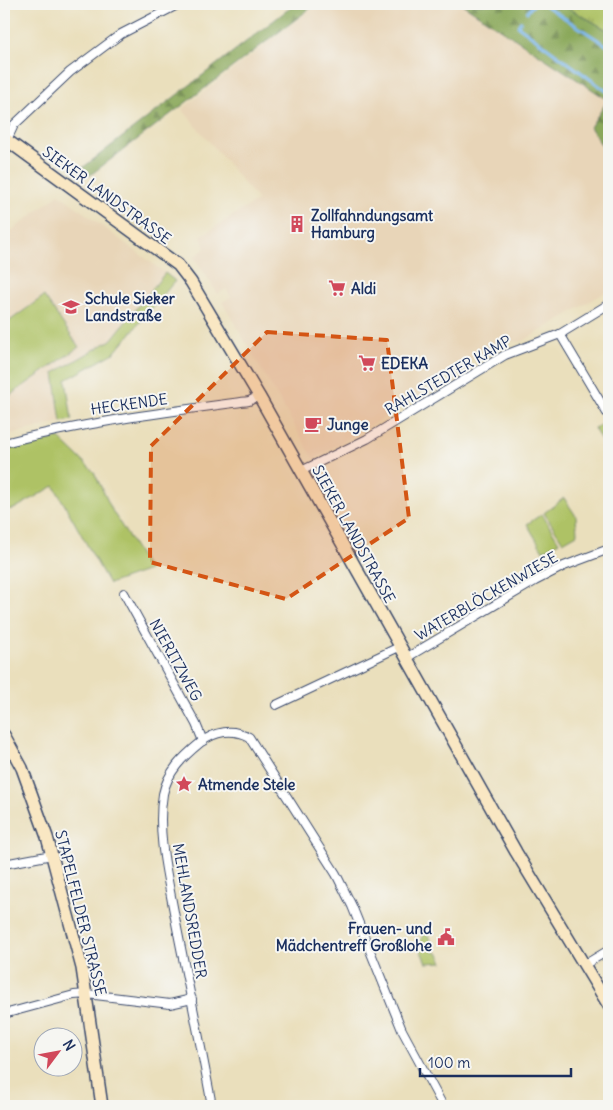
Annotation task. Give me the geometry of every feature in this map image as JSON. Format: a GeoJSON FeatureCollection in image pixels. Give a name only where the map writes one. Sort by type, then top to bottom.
{"type":"FeatureCollection","features":[{"type":"Feature","properties":{"kind":"main road","name":"SIEKER LANDSTRASSE"},"geometry":{"type":"LineString","coordinates":[[5,139],[178,265],[207,306],[260,396],[399,647],[516,852],[609,1006]]}},
{"type":"Feature","properties":{"kind":"main road","name":"STAPELFELDER STRASSE"},"geometry":{"type":"LineString","coordinates":[[4,735],[22,768],[52,855],[82,968],[102,1106]]}},
{"type":"Feature","properties":{"kind":"street"},"geometry":{"type":"LineString","coordinates":[[5,139],[14,125],[70,72],[120,34],[179,4]]}},
{"type":"Feature","properties":{"kind":"street","name":"RAHLSTEDTER KAMP"},"geometry":{"type":"LineString","coordinates":[[301,471],[367,439],[505,355],[560,334],[609,304]]}},
{"type":"Feature","properties":{"kind":"street"},"geometry":{"type":"LineString","coordinates":[[560,334],[607,413],[609,412]]}},
{"type":"Feature","properties":{"kind":"street","name":"HECKENDE"},"geometry":{"type":"LineString","coordinates":[[4,443],[102,421],[249,401],[260,396]]}},
{"type":"Feature","properties":{"kind":"street","name":"WATERBLÖCKENWIESE"},"geometry":{"type":"LineString","coordinates":[[406,658],[534,581],[564,566],[609,548]]}},
{"type":"Feature","properties":{"kind":"street","name":"NIERITZWEG"},"geometry":{"type":"LineString","coordinates":[[124,593],[196,724],[203,741]]}},
{"type":"Feature","properties":{"kind":"street"},"geometry":{"type":"LineString","coordinates":[[276,705],[399,647]]}},
{"type":"Feature","properties":{"kind":"street","name":"MEHLANDSREDDER"},"geometry":{"type":"LineString","coordinates":[[212,1106],[165,861],[163,795],[172,768],[203,741],[231,731],[238,731],[250,737],[336,874],[352,906],[402,1030],[444,1106]]}},
{"type":"Feature","properties":{"kind":"street"},"geometry":{"type":"LineString","coordinates":[[4,864],[52,855]]}},
{"type":"Feature","properties":{"kind":"street"},"geometry":{"type":"LineString","coordinates":[[584,965],[609,950]]}},
{"type":"Feature","properties":{"kind":"street","name":"MEHLANDSREDDER"},"geometry":{"type":"LineString","coordinates":[[4,1014],[87,994],[170,1004],[192,999]]}},
{"type":"Feature","properties":{"kind":"highlighted area"},"geometry":{"type":"Polygon","coordinates":[[[267,332],[387,340],[409,518],[286,599],[150,562],[151,446],[267,332]]]}},
{"type":"Feature","properties":{"kind":"shaded area"},"geometry":{"type":"Polygon","coordinates":[[[318,4],[462,4],[608,100],[591,127],[609,157],[609,290],[522,342],[503,341],[426,388],[428,391],[314,459],[222,302],[231,297],[226,289],[218,294],[194,257],[205,249],[201,236],[258,200],[182,109],[318,4]]]}},
{"type":"Feature","properties":{"kind":"shaded area","name":"Schule Sieker Landstraße"},"geometry":{"type":"Polygon","coordinates":[[[59,194],[165,273],[111,340],[55,373],[61,422],[4,436],[4,237],[59,194]]]}},
{"type":"Feature","properties":{"kind":"green space"},"geometry":{"type":"Polygon","coordinates":[[[295,4],[316,4],[89,176],[81,169],[295,4]]]}},
{"type":"Feature","properties":{"kind":"green space"},"geometry":{"type":"Polygon","coordinates":[[[462,4],[561,4],[609,31],[609,157],[590,127],[608,100],[462,4]]]}},
{"type":"Feature","properties":{"kind":"green space"},"geometry":{"type":"Polygon","coordinates":[[[561,4],[609,4],[609,31],[561,4]]]}},
{"type":"Feature","properties":{"kind":"green space"},"geometry":{"type":"Polygon","coordinates":[[[165,273],[175,281],[114,353],[66,380],[72,420],[61,422],[54,373],[111,340],[165,273]]]}},
{"type":"Feature","properties":{"kind":"green space"},"geometry":{"type":"Polygon","coordinates":[[[44,296],[79,347],[9,396],[4,388],[4,325],[44,296]]]}},
{"type":"Feature","properties":{"kind":"green space"},"geometry":{"type":"Polygon","coordinates":[[[609,422],[609,455],[594,428],[609,422]]]}},
{"type":"Feature","properties":{"kind":"green space"},"geometry":{"type":"Polygon","coordinates":[[[59,438],[94,472],[113,512],[149,570],[109,584],[54,486],[14,509],[4,510],[4,449],[59,438]]]}},
{"type":"Feature","properties":{"kind":"green space"},"geometry":{"type":"Polygon","coordinates":[[[564,498],[576,516],[577,534],[563,542],[544,513],[564,498]]]}},
{"type":"Feature","properties":{"kind":"green space"},"geometry":{"type":"Polygon","coordinates":[[[542,514],[559,542],[543,551],[527,524],[542,514]]]}},
{"type":"Feature","properties":{"kind":"green space"},"geometry":{"type":"Polygon","coordinates":[[[426,932],[432,942],[431,950],[439,954],[443,962],[426,963],[418,944],[426,932]]]}},
{"type":"Feature","properties":{"kind":"waterway"},"geometry":{"type":"LineString","coordinates":[[527,12],[534,4]]}},
{"type":"Feature","properties":{"kind":"waterway"},"geometry":{"type":"LineString","coordinates":[[543,4],[609,47]]}},
{"type":"Feature","properties":{"kind":"waterway"},"geometry":{"type":"LineString","coordinates":[[521,21],[518,26],[609,93]]}},
{"type":"Feature","properties":{"kind":"place","name":"Zollfahndungsamt Hamburg"},"geometry":{"type":"Point","coordinates":[297,224]}},
{"type":"Feature","properties":{"kind":"place","name":"Aldi"},"geometry":{"type":"Point","coordinates":[337,288]}},
{"type":"Feature","properties":{"kind":"place","name":"Schule Sieker Landstraße"},"geometry":{"type":"Point","coordinates":[71,307]}},
{"type":"Feature","properties":{"kind":"place","name":"EDEKA"},"geometry":{"type":"Point","coordinates":[367,363]}},
{"type":"Feature","properties":{"kind":"place","name":"Junge"},"geometry":{"type":"Point","coordinates":[313,424]}},
{"type":"Feature","properties":{"kind":"place","name":"Atmende Stele"},"geometry":{"type":"Point","coordinates":[184,784]}},
{"type":"Feature","properties":{"kind":"place","name":"Frauen- und Mädchentreff Großlohe"},"geometry":{"type":"Point","coordinates":[446,937]}}]}
